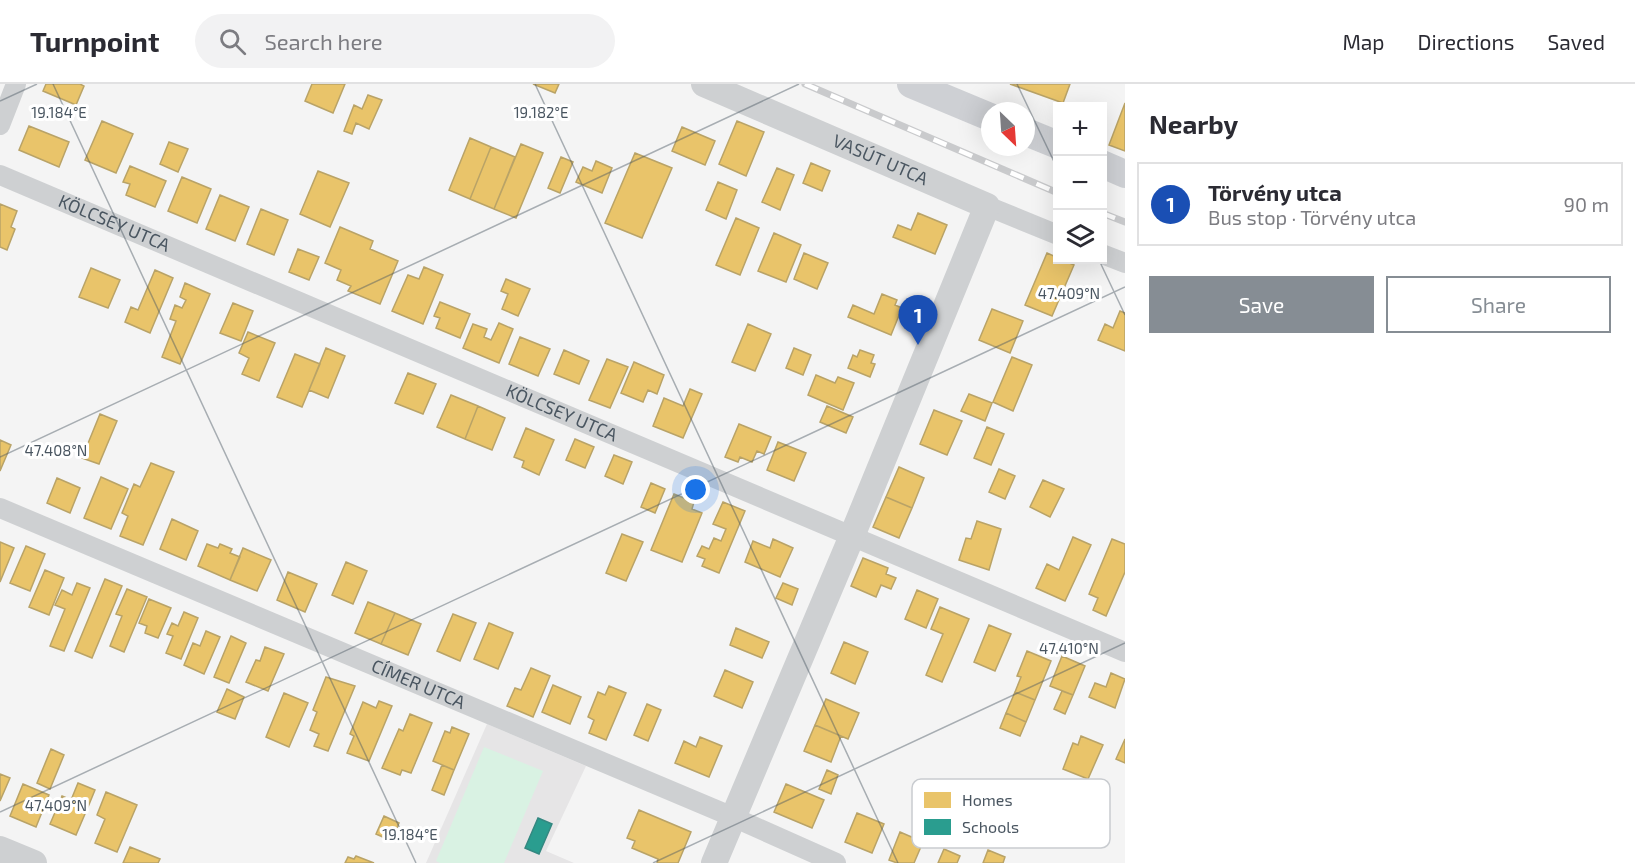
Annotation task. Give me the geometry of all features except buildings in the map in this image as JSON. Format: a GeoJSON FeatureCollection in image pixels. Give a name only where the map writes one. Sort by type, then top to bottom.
{"type":"FeatureCollection","features":[{"type":"Feature","properties":{"kind":"main road"},"geometry":{"type":"LineString","coordinates":[[911,84],[981,113]]}},
{"type":"Feature","properties":{"kind":"main road"},"geometry":{"type":"LineString","coordinates":[[1035,136],[1053,143]]}},
{"type":"Feature","properties":{"kind":"main road"},"geometry":{"type":"LineString","coordinates":[[1107,166],[1125,174]]}},
{"type":"Feature","properties":{"kind":"street"},"geometry":{"type":"LineString","coordinates":[[0,124],[16,84]]}},
{"type":"Feature","properties":{"kind":"street","name":"VASÚT UTCA"},"geometry":{"type":"LineString","coordinates":[[704,84],[1053,233]]}},
{"type":"Feature","properties":{"kind":"street","name":"KÖLCSEY UTCA"},"geometry":{"type":"LineString","coordinates":[[0,175],[1125,652]]}},
{"type":"Feature","properties":{"kind":"street"},"geometry":{"type":"LineString","coordinates":[[714,863],[852,536],[987,206]]}},
{"type":"Feature","properties":{"kind":"street"},"geometry":{"type":"LineString","coordinates":[[1107,256],[1125,263]]}},
{"type":"Feature","properties":{"kind":"street","name":"CÍMER UTCA"},"geometry":{"type":"LineString","coordinates":[[0,507],[733,817],[836,863]]}},
{"type":"Feature","properties":{"kind":"street"},"geometry":{"type":"LineString","coordinates":[[0,849],[34,863]]}},
{"type":"Feature","properties":{"kind":"shaded area"},"geometry":{"type":"Polygon","coordinates":[[[487,724],[586,766],[546,851],[574,863],[426,863],[487,724]]]}},
{"type":"Feature","properties":{"kind":"green space"},"geometry":{"type":"Polygon","coordinates":[[[484,747],[543,771],[504,863],[440,863],[436,861],[484,747]]]}},
{"type":"Feature","properties":{"kind":"railway"},"geometry":{"type":"LineString","coordinates":[[805,84],[1053,191]]}},
{"type":"Feature","properties":{"kind":"railway"},"geometry":{"type":"LineString","coordinates":[[1107,215],[1125,222]]}},
{"type":"Feature","properties":{"kind":"place","name":"Törvény utca"},"geometry":{"type":"Point","coordinates":[918,345]}}]}
